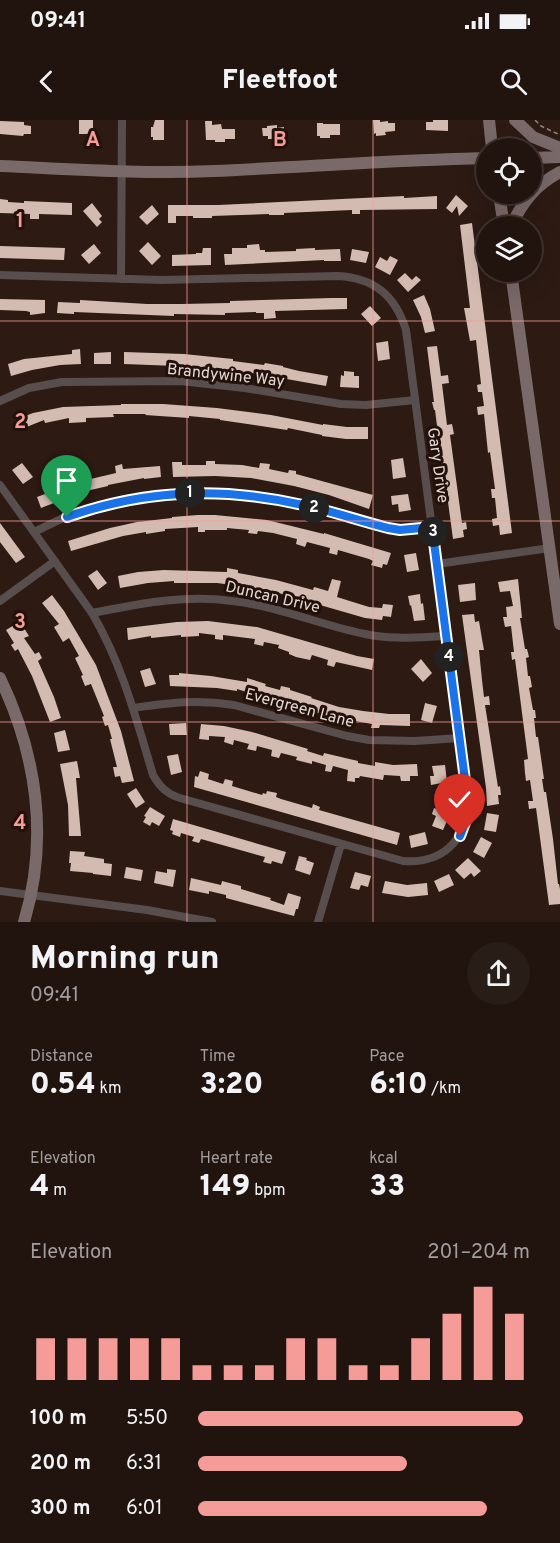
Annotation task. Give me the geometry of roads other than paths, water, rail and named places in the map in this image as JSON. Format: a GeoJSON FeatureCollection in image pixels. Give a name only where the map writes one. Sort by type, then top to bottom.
{"type":"FeatureCollection","features":[{"type":"Feature","properties":{"kind":"street"},"geometry":{"type":"LineString","coordinates":[[121,279],[122,120]]}},
{"type":"Feature","properties":{"kind":"street"},"geometry":{"type":"LineString","coordinates":[[489,120],[491,138]]}},
{"type":"Feature","properties":{"kind":"street"},"geometry":{"type":"LineString","coordinates":[[515,120],[533,137],[560,148]]}},
{"type":"Feature","properties":{"kind":"street"},"geometry":{"type":"LineString","coordinates":[[542,158],[560,157]]}},
{"type":"Feature","properties":{"kind":"street"},"geometry":{"type":"LineString","coordinates":[[0,165],[122,171],[214,171],[476,158]]}},
{"type":"Feature","properties":{"kind":"street"},"geometry":{"type":"LineString","coordinates":[[517,216],[532,191],[545,180],[560,172]]}},
{"type":"Feature","properties":{"kind":"street","name":"Gary Drive"},"geometry":{"type":"LineString","coordinates":[[0,275],[162,280],[338,276],[362,280],[382,291],[398,308],[406,330],[468,803],[468,815],[460,836],[444,852],[435,857],[425,861],[403,861],[180,798],[165,791],[153,775],[115,656],[92,613],[0,485]]}},
{"type":"Feature","properties":{"kind":"street"},"geometry":{"type":"LineString","coordinates":[[513,282],[560,624]]}},
{"type":"Feature","properties":{"kind":"street","name":"Brandywine Way"},"geometry":{"type":"LineString","coordinates":[[0,401],[28,388],[62,382],[168,381],[245,388],[341,404],[366,405],[415,400]]}},
{"type":"Feature","properties":{"kind":"street"},"geometry":{"type":"LineString","coordinates":[[34,532],[67,517],[103,505],[129,499],[182,493],[215,493],[268,498],[305,505],[400,530],[432,527]]}},
{"type":"Feature","properties":{"kind":"street"},"geometry":{"type":"LineString","coordinates":[[437,564],[550,548]]}},
{"type":"Feature","properties":{"kind":"street"},"geometry":{"type":"LineString","coordinates":[[0,601],[55,561]]}},
{"type":"Feature","properties":{"kind":"street","name":"Duncan Drive"},"geometry":{"type":"LineString","coordinates":[[92,613],[168,600],[213,599],[258,605],[364,634],[399,638],[446,636]]}},
{"type":"Feature","properties":{"kind":"street"},"geometry":{"type":"LineString","coordinates":[[0,678],[26,745],[34,787],[38,850],[36,876],[24,922]]}},
{"type":"Feature","properties":{"kind":"street","name":"Evergreen Lane"},"geometry":{"type":"LineString","coordinates":[[132,708],[180,701],[217,702],[369,740],[415,741],[460,738]]}},
{"type":"Feature","properties":{"kind":"street"},"geometry":{"type":"LineString","coordinates":[[318,922],[341,844]]}},
{"type":"Feature","properties":{"kind":"street"},"geometry":{"type":"LineString","coordinates":[[0,891],[147,910],[212,922]]}}]}
